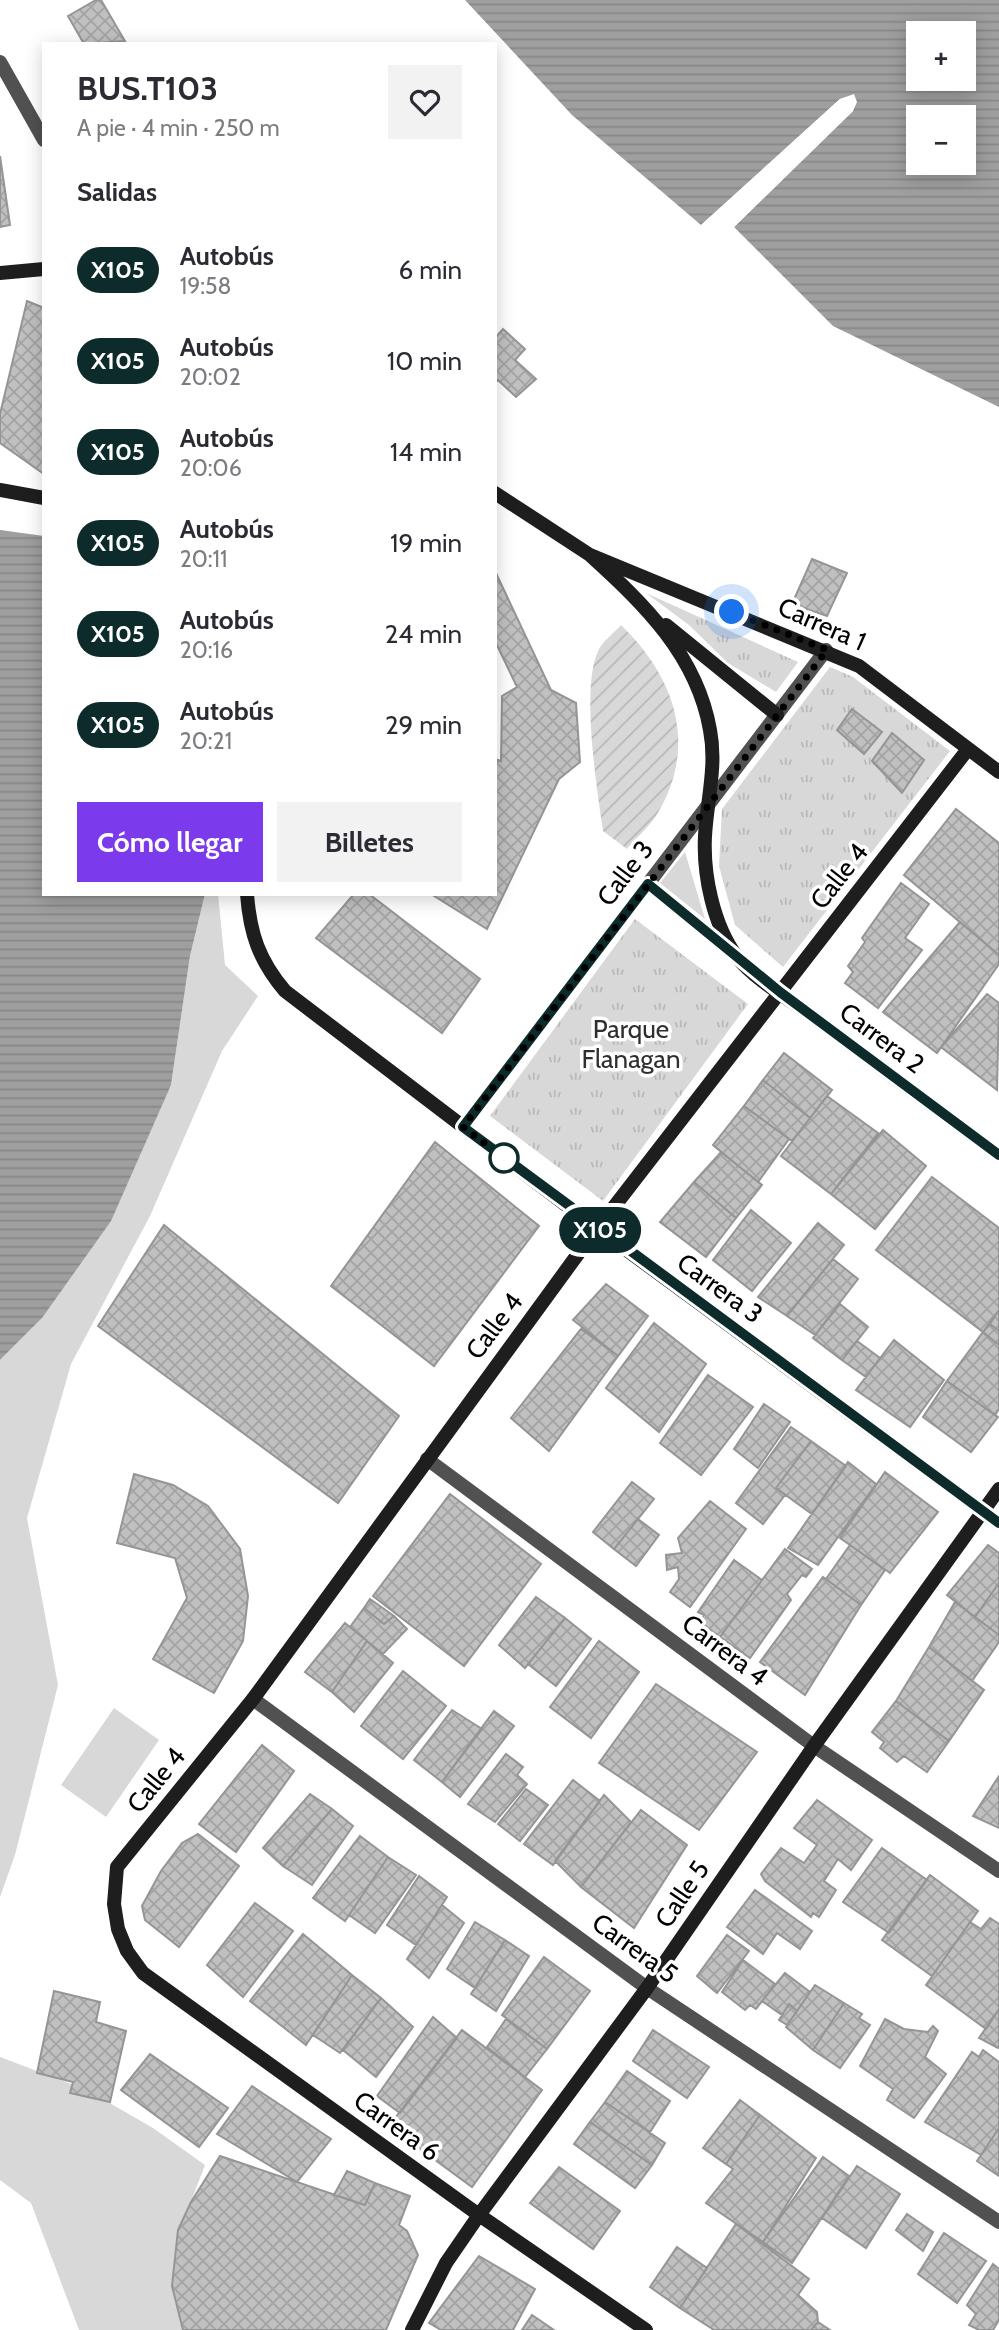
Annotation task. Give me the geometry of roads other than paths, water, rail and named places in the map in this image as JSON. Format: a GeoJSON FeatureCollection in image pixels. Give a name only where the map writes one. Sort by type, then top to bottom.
{"type":"FeatureCollection","features":[{"type":"Feature","properties":{"kind":"street"},"geometry":{"type":"LineString","coordinates":[[0,62],[42,136]]}},
{"type":"Feature","properties":{"kind":"street"},"geometry":{"type":"LineString","coordinates":[[0,273],[42,269]]}},
{"type":"Feature","properties":{"kind":"street"},"geometry":{"type":"LineString","coordinates":[[0,490],[42,498]]}},
{"type":"Feature","properties":{"kind":"street","name":"Carrera 1"},"geometry":{"type":"LineString","coordinates":[[497,494],[590,555],[827,650],[859,666],[999,772]]}},
{"type":"Feature","properties":{"kind":"street","name":"Carrera 2"},"geometry":{"type":"LineString","coordinates":[[590,555],[652,614],[685,660],[706,708],[713,761],[705,835],[710,888],[722,929],[737,957]]}},
{"type":"Feature","properties":{"kind":"street"},"geometry":{"type":"LineString","coordinates":[[652,614],[777,715]]}},
{"type":"Feature","properties":{"kind":"street","name":"Calle 3"},"geometry":{"type":"LineString","coordinates":[[463,1127],[827,650]]}},
{"type":"Feature","properties":{"kind":"street","name":"Calle 4"},"geometry":{"type":"LineString","coordinates":[[127,1951],[118,1929],[114,1904],[117,1867],[253,1699],[598,1229],[968,749]]}},
{"type":"Feature","properties":{"kind":"street","name":"Carrera 2"},"geometry":{"type":"LineString","coordinates":[[648,884],[780,992],[999,1155]]}},
{"type":"Feature","properties":{"kind":"street","name":"Carrera 3"},"geometry":{"type":"LineString","coordinates":[[247,896],[250,930],[258,953],[285,991],[598,1229],[999,1523]]}},
{"type":"Feature","properties":{"kind":"street","name":"Carrera 4"},"geometry":{"type":"LineString","coordinates":[[427,1459],[814,1746],[999,1871]]}},
{"type":"Feature","properties":{"kind":"street","name":"Calle 5"},"geometry":{"type":"LineString","coordinates":[[412,2330],[446,2263],[479,2215],[647,1988],[814,1746],[999,1489]]}},
{"type":"Feature","properties":{"kind":"street","name":"Carrera 5"},"geometry":{"type":"LineString","coordinates":[[253,1699],[647,1988],[999,2222]]}},
{"type":"Feature","properties":{"kind":"street","name":"Carrera 6"},"geometry":{"type":"LineString","coordinates":[[127,1951],[143,1973],[479,2215],[646,2330]]}},
{"type":"Feature","properties":{"kind":"park label","name":"Parque Flanagan"},"geometry":{"type":"Point","coordinates":[631,1044]}}]}
